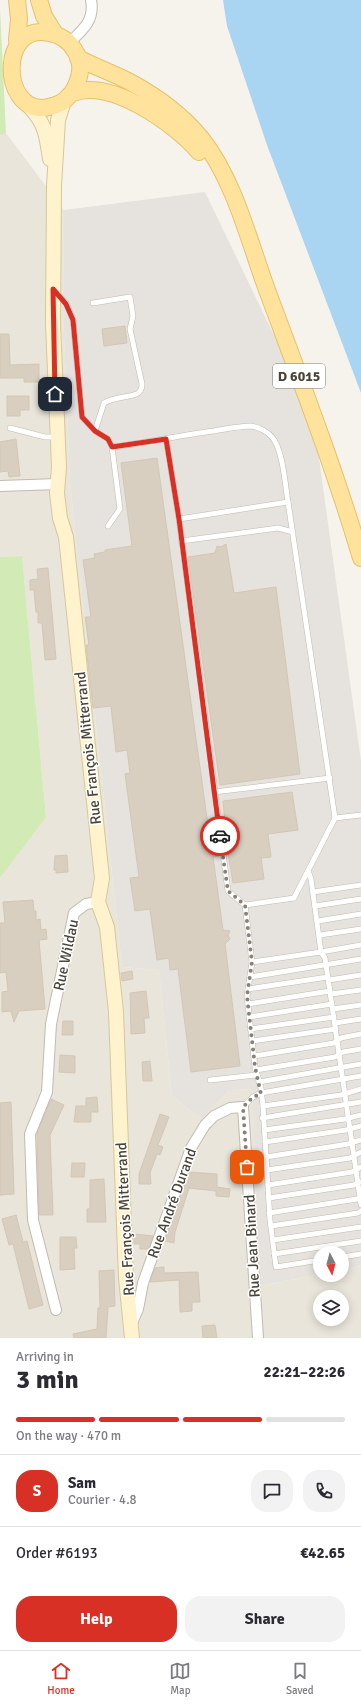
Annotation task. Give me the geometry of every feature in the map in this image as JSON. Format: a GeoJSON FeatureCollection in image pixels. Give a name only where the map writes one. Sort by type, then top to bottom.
{"type":"FeatureCollection","features":[{"type":"Feature","properties":{"kind":"main road"},"geometry":{"type":"LineString","coordinates":[[17,0],[19,19],[17,40],[8,53],[4,71],[6,81],[13,94],[27,104],[44,108],[54,106],[68,97],[80,76],[78,58],[69,43],[55,34],[44,16],[39,0]]}},
{"type":"Feature","properties":{"kind":"main road"},"geometry":{"type":"LineString","coordinates":[[17,40],[35,32],[55,34]]}},
{"type":"Feature","properties":{"kind":"main road","name":"D 6015"},"geometry":{"type":"LineString","coordinates":[[78,58],[151,94],[183,120],[201,138],[215,159],[233,196],[333,471],[361,558]]}},
{"type":"Feature","properties":{"kind":"main road","name":"D 6015"},"geometry":{"type":"LineString","coordinates":[[68,97],[92,91],[107,92],[140,105],[169,123],[192,143],[233,196]]}},
{"type":"Feature","properties":{"kind":"street"},"geometry":{"type":"LineString","coordinates":[[69,43],[86,26],[92,8],[91,0]]}},
{"type":"Feature","properties":{"kind":"street"},"geometry":{"type":"LineString","coordinates":[[54,186],[58,120],[68,97]]}},
{"type":"Feature","properties":{"kind":"street"},"geometry":{"type":"LineString","coordinates":[[27,104],[38,116],[45,130],[54,186]]}},
{"type":"Feature","properties":{"kind":"street","name":"Rue François Mitterrand"},"geometry":{"type":"LineString","coordinates":[[54,186],[53,289],[58,507],[66,537],[102,878],[98,902],[107,927],[116,1012],[121,1101],[126,1278],[132,1332]]}},
{"type":"Feature","properties":{"kind":"street"},"geometry":{"type":"LineString","coordinates":[[0,486],[58,484]]}},
{"type":"Feature","properties":{"kind":"street","name":"Rue Wildau"},"geometry":{"type":"LineString","coordinates":[[56,1310],[33,1220],[30,1134],[47,1092],[51,1024],[74,914],[86,904],[98,902]]}},
{"type":"Feature","properties":{"kind":"street","name":"Rue André Durand"},"geometry":{"type":"LineString","coordinates":[[132,1332],[143,1283],[191,1148],[205,1125],[214,1116],[230,1108],[243,1107]]}},
{"type":"Feature","properties":{"kind":"street","name":"Rue Jean Binard"},"geometry":{"type":"LineString","coordinates":[[243,1107],[258,1338]]}},
{"type":"Feature","properties":{"kind":"lane"},"geometry":{"type":"LineString","coordinates":[[53,289],[66,304],[73,320],[82,417],[95,431],[108,439],[112,447],[120,510],[108,526]]}},
{"type":"Feature","properties":{"kind":"lane"},"geometry":{"type":"LineString","coordinates":[[93,303],[130,297],[133,316],[130,329],[142,384],[142,389],[138,393],[113,398],[104,403],[95,431]]}},
{"type":"Feature","properties":{"kind":"lane"},"geometry":{"type":"LineString","coordinates":[[112,447],[177,436],[252,426],[264,430],[277,444],[293,532],[335,818],[294,898],[245,905]]}},
{"type":"Feature","properties":{"kind":"lane"},"geometry":{"type":"LineString","coordinates":[[10,428],[45,437],[57,437]]}},
{"type":"Feature","properties":{"kind":"lane"},"geometry":{"type":"LineString","coordinates":[[166,439],[179,519],[228,891],[245,905],[252,962],[248,989],[250,1029],[256,1072],[263,1106],[262,1118],[265,1142],[269,1213],[276,1267],[313,1261]]}},
{"type":"Feature","properties":{"kind":"lane"},"geometry":{"type":"LineString","coordinates":[[179,519],[288,502]]}},
{"type":"Feature","properties":{"kind":"lane"},"geometry":{"type":"LineString","coordinates":[[181,541],[278,528],[293,532]]}},
{"type":"Feature","properties":{"kind":"lane"},"geometry":{"type":"LineString","coordinates":[[214,792],[330,778]]}},
{"type":"Feature","properties":{"kind":"lane"},"geometry":{"type":"LineString","coordinates":[[335,818],[361,815]]}},
{"type":"Feature","properties":{"kind":"lane"},"geometry":{"type":"LineString","coordinates":[[308,871],[318,921],[321,952],[326,958],[348,1118],[354,1156],[358,1168],[361,1205]]}},
{"type":"Feature","properties":{"kind":"lane"},"geometry":{"type":"LineString","coordinates":[[313,892],[361,885]]}},
{"type":"Feature","properties":{"kind":"lane"},"geometry":{"type":"LineString","coordinates":[[315,906],[361,899]]}},
{"type":"Feature","properties":{"kind":"lane"},"geometry":{"type":"LineString","coordinates":[[318,921],[361,914]]}},
{"type":"Feature","properties":{"kind":"lane"},"geometry":{"type":"LineString","coordinates":[[320,935],[361,929]]}},
{"type":"Feature","properties":{"kind":"lane"},"geometry":{"type":"LineString","coordinates":[[252,962],[361,945]]}},
{"type":"Feature","properties":{"kind":"lane"},"geometry":{"type":"LineString","coordinates":[[250,977],[361,960]]}},
{"type":"Feature","properties":{"kind":"lane"},"geometry":{"type":"LineString","coordinates":[[248,989],[361,975]]}},
{"type":"Feature","properties":{"kind":"lane"},"geometry":{"type":"LineString","coordinates":[[248,1004],[361,990]]}},
{"type":"Feature","properties":{"kind":"lane"},"geometry":{"type":"LineString","coordinates":[[249,1017],[333,1006],[361,1005]]}},
{"type":"Feature","properties":{"kind":"lane"},"geometry":{"type":"LineString","coordinates":[[250,1029],[334,1016]]}},
{"type":"Feature","properties":{"kind":"lane"},"geometry":{"type":"LineString","coordinates":[[335,1023],[361,1019]]}},
{"type":"Feature","properties":{"kind":"lane"},"geometry":{"type":"LineString","coordinates":[[252,1041],[336,1029]]}},
{"type":"Feature","properties":{"kind":"lane"},"geometry":{"type":"LineString","coordinates":[[254,1056],[334,1043],[341,1038],[361,1034]]}},
{"type":"Feature","properties":{"kind":"lane"},"geometry":{"type":"LineString","coordinates":[[210,1080],[340,1055],[343,1052],[361,1049]]}},
{"type":"Feature","properties":{"kind":"lane"},"geometry":{"type":"LineString","coordinates":[[259,1082],[361,1064]]}},
{"type":"Feature","properties":{"kind":"lane"},"geometry":{"type":"LineString","coordinates":[[243,1107],[253,1097],[261,1094],[361,1076]]}},
{"type":"Feature","properties":{"kind":"lane"},"geometry":{"type":"LineString","coordinates":[[263,1106],[345,1093],[361,1089]]}},
{"type":"Feature","properties":{"kind":"lane"},"geometry":{"type":"LineString","coordinates":[[262,1118],[361,1102]]}},
{"type":"Feature","properties":{"kind":"lane"},"geometry":{"type":"LineString","coordinates":[[264,1130],[348,1118],[361,1114]]}},
{"type":"Feature","properties":{"kind":"lane"},"geometry":{"type":"LineString","coordinates":[[265,1142],[361,1126]]}},
{"type":"Feature","properties":{"kind":"lane"},"geometry":{"type":"LineString","coordinates":[[266,1157],[352,1143],[361,1140]]}},
{"type":"Feature","properties":{"kind":"lane"},"geometry":{"type":"LineString","coordinates":[[267,1170],[350,1158],[361,1152]]}},
{"type":"Feature","properties":{"kind":"lane"},"geometry":{"type":"LineString","coordinates":[[268,1185],[352,1172],[358,1168]]}},
{"type":"Feature","properties":{"kind":"lane"},"geometry":{"type":"LineString","coordinates":[[268,1198],[354,1186],[359,1182]]}},
{"type":"Feature","properties":{"kind":"lane"},"geometry":{"type":"LineString","coordinates":[[269,1213],[360,1197]]}},
{"type":"Feature","properties":{"kind":"lane"},"geometry":{"type":"LineString","coordinates":[[271,1226],[358,1213],[361,1211]]}},
{"type":"Feature","properties":{"kind":"lane"},"geometry":{"type":"LineString","coordinates":[[272,1240],[361,1227]]}},
{"type":"Feature","properties":{"kind":"lane"},"geometry":{"type":"LineString","coordinates":[[274,1254],[361,1241]]}},
{"type":"Feature","properties":{"kind":"lane"},"geometry":{"type":"LineString","coordinates":[[349,1256],[361,1254]]}},
{"type":"Feature","properties":{"kind":"shaded area"},"geometry":{"type":"Polygon","coordinates":[[[6,133],[64,210],[63,311],[70,482],[122,967],[159,970],[172,1096],[202,1119],[230,1090],[252,1089],[261,1286],[313,1275],[313,1282],[349,1282],[349,1269],[361,1266],[361,1338],[0,1338],[0,878],[46,816],[22,556],[0,557],[0,135],[6,133]]]}},
{"type":"Feature","properties":{"kind":"shaded area"},"geometry":{"type":"Polygon","coordinates":[[[205,192],[281,350],[316,437],[361,761],[361,1266],[349,1269],[349,1246],[313,1246],[313,1275],[260,1286],[252,1089],[230,1090],[202,1119],[172,1096],[159,970],[122,967],[70,482],[63,311],[64,210],[205,192]]]}},
{"type":"Feature","properties":{"kind":"green space"},"geometry":{"type":"Polygon","coordinates":[[[0,8],[6,133],[0,135],[0,8]]]}},
{"type":"Feature","properties":{"kind":"green space"},"geometry":{"type":"Polygon","coordinates":[[[22,556],[46,817],[0,878],[0,557],[22,556]]]}},
{"type":"Feature","properties":{"kind":"water"},"geometry":{"type":"Polygon","coordinates":[[[223,0],[361,0],[361,393],[267,145],[227,26],[223,0]]]}},
{"type":"Feature","properties":{"kind":"building"},"geometry":{"type":"Polygon","coordinates":[[[125,326],[127,343],[104,346],[102,329],[125,326]]]}},
{"type":"Feature","properties":{"kind":"building"},"geometry":{"type":"Polygon","coordinates":[[[0,334],[9,334],[10,365],[39,364],[39,382],[24,382],[24,378],[0,378],[0,334]]]}},
{"type":"Feature","properties":{"kind":"building"},"geometry":{"type":"Polygon","coordinates":[[[7,396],[29,396],[29,410],[20,410],[20,416],[7,416],[7,396]]]}},
{"type":"Feature","properties":{"kind":"building"},"geometry":{"type":"Polygon","coordinates":[[[16,439],[20,476],[9,477],[8,471],[0,472],[0,442],[16,439]]]}},
{"type":"Feature","properties":{"kind":"building"},"geometry":{"type":"Polygon","coordinates":[[[157,458],[208,825],[215,823],[219,856],[213,857],[223,930],[230,931],[228,935],[230,939],[225,944],[240,1066],[191,1072],[178,969],[170,970],[169,958],[157,960],[150,909],[135,911],[130,878],[139,877],[125,774],[130,773],[127,750],[116,752],[111,706],[93,708],[86,645],[89,645],[85,617],[91,617],[83,560],[95,558],[94,554],[105,552],[105,550],[132,546],[121,463],[157,458]]]}},
{"type":"Feature","properties":{"kind":"building"},"geometry":{"type":"Polygon","coordinates":[[[226,544],[234,593],[276,587],[300,774],[220,785],[188,557],[215,553],[217,546],[221,547],[226,544]]]}},
{"type":"Feature","properties":{"kind":"building"},"geometry":{"type":"Polygon","coordinates":[[[48,568],[56,659],[45,660],[42,623],[38,623],[38,612],[36,612],[34,590],[30,590],[30,580],[38,579],[37,569],[48,568]]]}},
{"type":"Feature","properties":{"kind":"building"},"geometry":{"type":"Polygon","coordinates":[[[292,792],[298,830],[268,834],[271,857],[261,858],[264,879],[233,883],[223,822],[225,822],[223,801],[292,792]]]}},
{"type":"Feature","properties":{"kind":"building"},"geometry":{"type":"Polygon","coordinates":[[[67,855],[68,872],[56,873],[56,870],[54,870],[55,856],[67,855]]]}},
{"type":"Feature","properties":{"kind":"building"},"geometry":{"type":"Polygon","coordinates":[[[33,900],[34,911],[36,911],[36,920],[40,919],[41,930],[46,929],[47,939],[39,940],[45,1009],[19,1011],[14,1022],[11,1011],[2,1012],[2,992],[8,991],[6,972],[0,973],[0,923],[5,923],[3,902],[33,900]]]}},
{"type":"Feature","properties":{"kind":"building"},"geometry":{"type":"Polygon","coordinates":[[[132,971],[133,979],[122,981],[121,973],[132,971]]]}},
{"type":"Feature","properties":{"kind":"building"},"geometry":{"type":"Polygon","coordinates":[[[146,991],[149,1018],[144,1018],[145,1033],[131,1034],[130,993],[146,991]]]}},
{"type":"Feature","properties":{"kind":"building"},"geometry":{"type":"Polygon","coordinates":[[[63,1021],[73,1021],[73,1035],[62,1035],[63,1021]]]}},
{"type":"Feature","properties":{"kind":"building"},"geometry":{"type":"Polygon","coordinates":[[[60,1055],[75,1056],[75,1073],[59,1072],[60,1055]]]}},
{"type":"Feature","properties":{"kind":"building"},"geometry":{"type":"Polygon","coordinates":[[[150,1061],[152,1081],[143,1081],[142,1062],[150,1061]]]}},
{"type":"Feature","properties":{"kind":"building"},"geometry":{"type":"Polygon","coordinates":[[[97,1097],[98,1112],[91,1112],[91,1122],[74,1122],[76,1106],[86,1106],[86,1098],[97,1097]]]}},
{"type":"Feature","properties":{"kind":"building"},"geometry":{"type":"Polygon","coordinates":[[[51,1099],[64,1105],[50,1135],[53,1215],[39,1215],[37,1133],[51,1099]]]}},
{"type":"Feature","properties":{"kind":"building"},"geometry":{"type":"Polygon","coordinates":[[[11,1102],[14,1194],[0,1195],[0,1103],[11,1102]]]}},
{"type":"Feature","properties":{"kind":"building"},"geometry":{"type":"Polygon","coordinates":[[[160,1114],[169,1117],[158,1145],[163,1147],[160,1155],[157,1154],[150,1173],[151,1184],[139,1184],[139,1174],[160,1114]]]}},
{"type":"Feature","properties":{"kind":"building"},"geometry":{"type":"Polygon","coordinates":[[[72,1163],[85,1163],[84,1177],[71,1177],[72,1163]]]}},
{"type":"Feature","properties":{"kind":"building"},"geometry":{"type":"Polygon","coordinates":[[[189,1172],[217,1174],[217,1187],[230,1189],[229,1197],[216,1196],[216,1191],[189,1188],[175,1232],[174,1243],[165,1241],[189,1172]]]}},
{"type":"Feature","properties":{"kind":"building"},"geometry":{"type":"Polygon","coordinates":[[[104,1179],[106,1222],[87,1222],[87,1209],[90,1209],[90,1180],[104,1179]]]}},
{"type":"Feature","properties":{"kind":"building"},"geometry":{"type":"Polygon","coordinates":[[[16,1215],[23,1242],[27,1241],[43,1305],[29,1309],[13,1244],[9,1245],[2,1219],[16,1215]]]}},
{"type":"Feature","properties":{"kind":"building"},"geometry":{"type":"Polygon","coordinates":[[[134,1234],[153,1236],[148,1249],[140,1249],[140,1244],[134,1244],[134,1234]]]}},
{"type":"Feature","properties":{"kind":"building"},"geometry":{"type":"Polygon","coordinates":[[[60,1237],[76,1237],[77,1248],[74,1248],[75,1269],[60,1270],[60,1237]]]}},
{"type":"Feature","properties":{"kind":"building"},"geometry":{"type":"Polygon","coordinates":[[[164,1267],[164,1273],[198,1272],[200,1302],[192,1302],[192,1311],[180,1312],[179,1280],[150,1282],[155,1268],[164,1267]]]}},
{"type":"Feature","properties":{"kind":"building"},"geometry":{"type":"Polygon","coordinates":[[[114,1270],[115,1306],[108,1307],[106,1338],[74,1338],[73,1334],[97,1329],[98,1308],[100,1308],[99,1271],[114,1270]]]}},
{"type":"Feature","properties":{"kind":"building"},"geometry":{"type":"Polygon","coordinates":[[[215,1325],[217,1338],[203,1338],[202,1326],[215,1325]]]}},
{"type":"Feature","properties":{"kind":"way so far"},"geometry":{"type":"LineString","coordinates":[[220,836],[228,891],[245,905],[252,962],[247,996],[255,1067],[261,1088],[261,1094],[253,1097],[243,1107],[247,1167]]}},
{"type":"Feature","properties":{"kind":"route"},"geometry":{"type":"LineString","coordinates":[[55,394],[53,289],[66,304],[73,320],[82,417],[95,431],[108,439],[112,447],[166,439],[179,519],[182,556],[220,836]]}}]}
